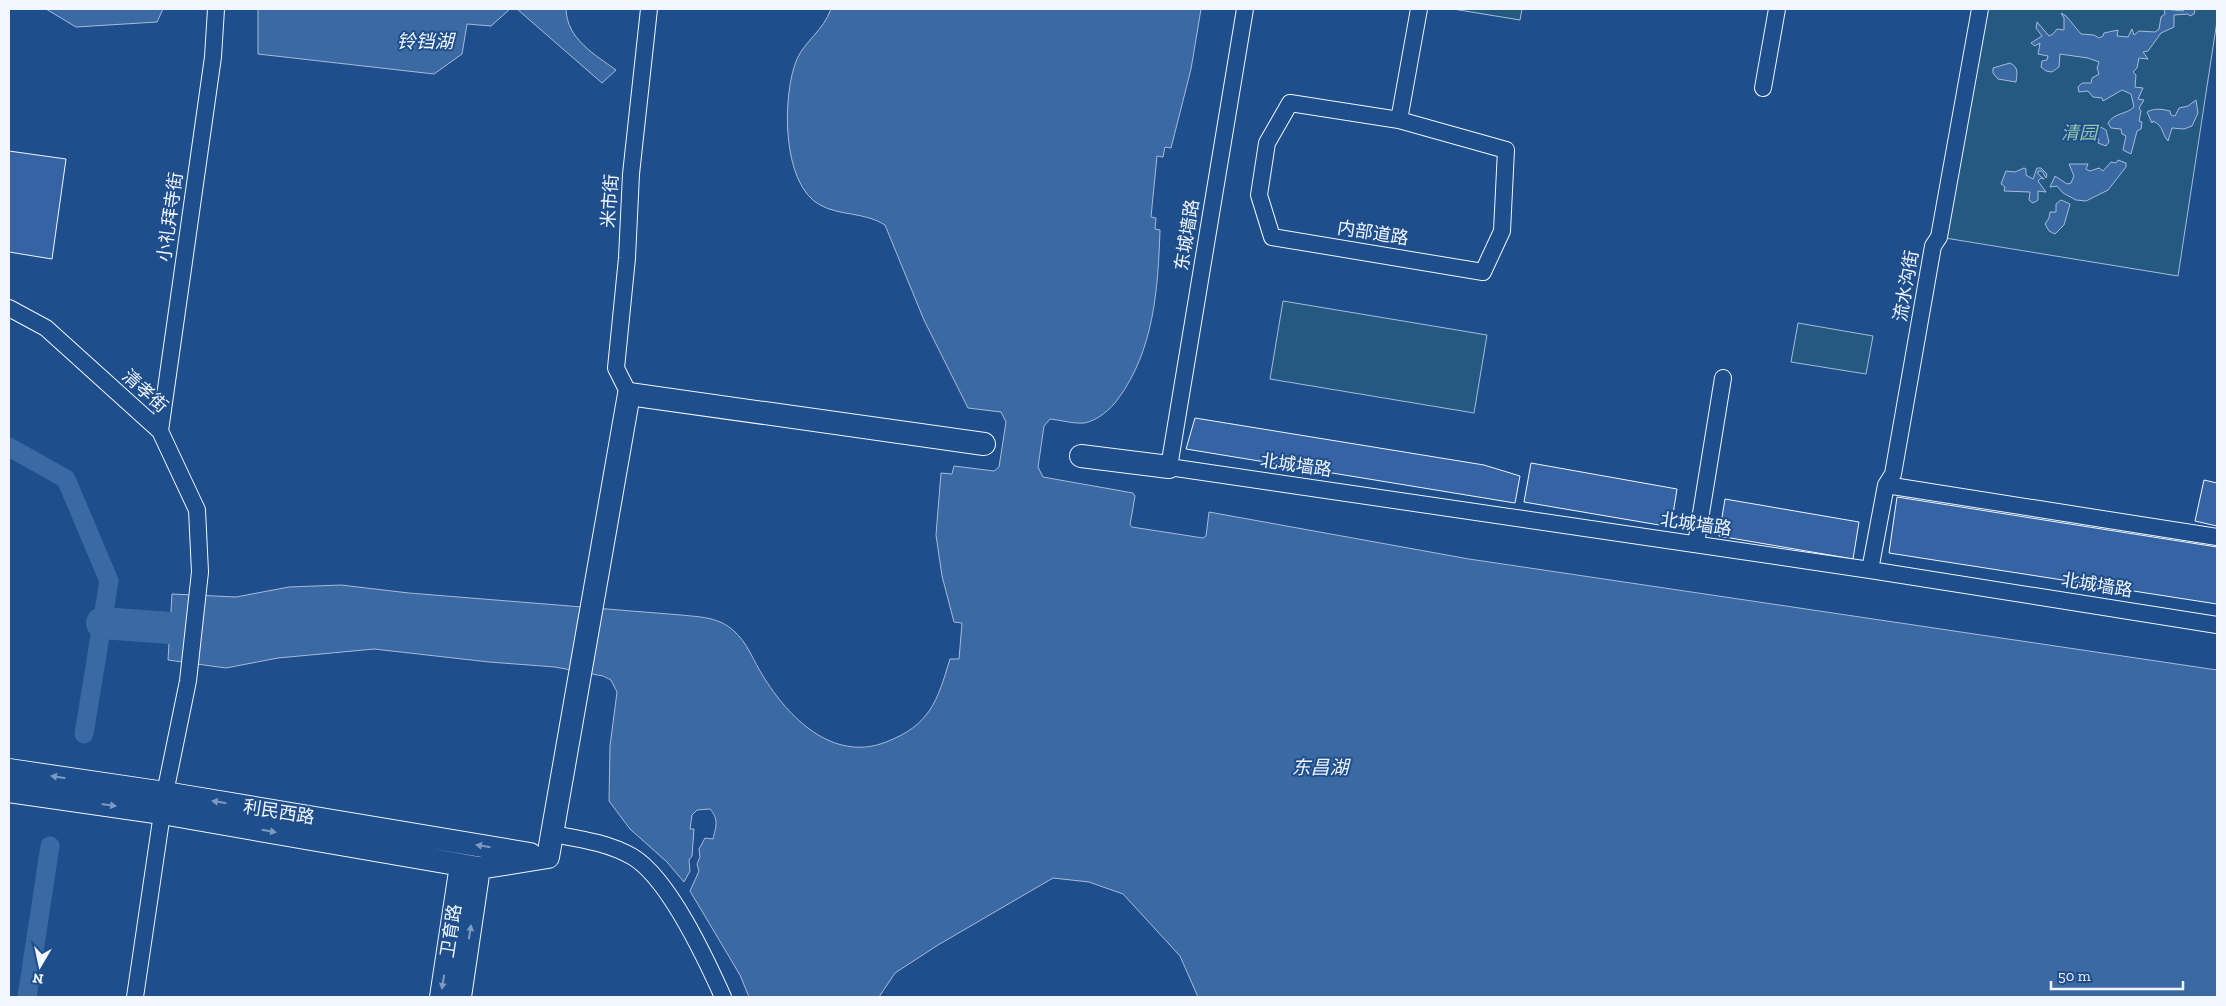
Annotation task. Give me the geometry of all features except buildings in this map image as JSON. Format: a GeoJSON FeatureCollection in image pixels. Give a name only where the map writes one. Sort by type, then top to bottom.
{"type":"FeatureCollection","features":[{"type":"Feature","properties":{"kind":"main road"},"geometry":{"type":"LineString","coordinates":[[548,857],[554,834],[574,702],[629,394],[984,444]]}},
{"type":"Feature","properties":{"kind":"main road"},"geometry":{"type":"LineString","coordinates":[[1081,456],[1169,467]]}},
{"type":"Feature","properties":{"kind":"main road","name":"利民西路"},"geometry":{"type":"LineString","coordinates":[[9,770],[470,866],[548,857]]}},
{"type":"Feature","properties":{"kind":"main road","name":"利民西路"},"geometry":{"type":"LineString","coordinates":[[9,791],[164,803],[548,857]]}},
{"type":"Feature","properties":{"kind":"main road","name":"卫育路"},"geometry":{"type":"LineString","coordinates":[[441,997],[470,866]]}},
{"type":"Feature","properties":{"kind":"main road","name":"卫育路"},"geometry":{"type":"LineString","coordinates":[[460,997],[470,866]]}},
{"type":"Feature","properties":{"kind":"street","name":"小礼拜寺街"},"geometry":{"type":"LineString","coordinates":[[160,431],[213,57],[216,9]]}},
{"type":"Feature","properties":{"kind":"street","name":"米市街"},"geometry":{"type":"LineString","coordinates":[[629,394],[616,368],[631,174],[649,9]]}},
{"type":"Feature","properties":{"kind":"street","name":"东城墙路"},"geometry":{"type":"LineString","coordinates":[[1169,467],[1245,9]]}},
{"type":"Feature","properties":{"kind":"street"},"geometry":{"type":"LineString","coordinates":[[1399,120],[1419,9]]}},
{"type":"Feature","properties":{"kind":"street"},"geometry":{"type":"LineString","coordinates":[[1763,88],[1777,9]]}},
{"type":"Feature","properties":{"kind":"street","name":"流水沟街"},"geometry":{"type":"LineString","coordinates":[[1870,570],[1886,485],[1893,474],[1933,246],[1939,237],[1980,9]]}},
{"type":"Feature","properties":{"kind":"street","name":"内部道路"},"geometry":{"type":"LineString","coordinates":[[1290,103],[1399,120],[1506,150],[1502,231],[1482,272],[1272,237],[1259,195],[1267,144],[1290,103]]}},
{"type":"Feature","properties":{"kind":"street","name":"清孝街"},"geometry":{"type":"LineString","coordinates":[[9,308],[46,328],[160,431],[197,510],[200,572],[188,681],[164,803],[135,997]]}},
{"type":"Feature","properties":{"kind":"street"},"geometry":{"type":"LineString","coordinates":[[1696,544],[1723,378]]}},
{"type":"Feature","properties":{"kind":"street","name":"北城墙路"},"geometry":{"type":"LineString","coordinates":[[1169,467],[1870,570],[2217,624]]}},
{"type":"Feature","properties":{"kind":"street"},"geometry":{"type":"LineString","coordinates":[[1886,485],[2217,537]]}},
{"type":"Feature","properties":{"kind":"street"},"geometry":{"type":"LineString","coordinates":[[554,834],[610,846],[633,857],[644,865],[658,880],[676,908],[707,962],[723,997]]}},
{"type":"Feature","properties":{"kind":"green space"},"geometry":{"type":"Polygon","coordinates":[[[1453,9],[1522,9],[1520,20],[1453,9]]]}},
{"type":"Feature","properties":{"kind":"green space","name":"清园"},"geometry":{"type":"Polygon","coordinates":[[[1980,9],[2217,9],[2217,21],[2178,276],[1939,237],[1980,9]]]}},
{"type":"Feature","properties":{"kind":"green space"},"geometry":{"type":"Polygon","coordinates":[[[1283,301],[1487,335],[1474,413],[1270,379],[1283,301]]]}},
{"type":"Feature","properties":{"kind":"green space"},"geometry":{"type":"Polygon","coordinates":[[[1798,323],[1873,336],[1866,374],[1791,362],[1798,323]]]}},
{"type":"Feature","properties":{"kind":"water"},"geometry":{"type":"Polygon","coordinates":[[[46,9],[163,9],[157,22],[76,27],[46,9]]]}},
{"type":"Feature","properties":{"kind":"water","name":"铃铛湖"},"geometry":{"type":"Polygon","coordinates":[[[258,9],[510,9],[491,26],[467,24],[462,54],[434,74],[258,54],[258,9]]]}},
{"type":"Feature","properties":{"kind":"water"},"geometry":{"type":"Polygon","coordinates":[[[517,9],[566,9],[571,29],[576,37],[591,52],[616,70],[602,83],[517,9]]]}},
{"type":"Feature","properties":{"kind":"water","name":"东昌湖"},"geometry":{"type":"Polygon","coordinates":[[[831,9],[1201,9],[1191,69],[1171,148],[1165,147],[1163,157],[1157,156],[1151,217],[1156,218],[1155,229],[1160,230],[1158,274],[1147,340],[1130,380],[1112,407],[1099,417],[1084,423],[1050,419],[1044,426],[1038,467],[1043,477],[1133,493],[1135,496],[1130,525],[1132,527],[1203,538],[1206,536],[1209,512],[1469,559],[2217,670],[2217,997],[1198,997],[1180,956],[1123,894],[1089,882],[1053,878],[938,945],[895,973],[879,997],[749,997],[740,975],[690,891],[699,871],[697,864],[700,857],[699,849],[705,838],[713,839],[716,823],[713,813],[710,809],[697,810],[692,815],[690,829],[694,829],[692,856],[689,860],[690,871],[684,882],[667,862],[630,829],[609,801],[610,746],[617,692],[611,680],[603,676],[555,667],[489,662],[374,649],[278,658],[226,668],[168,660],[172,594],[236,597],[289,587],[341,585],[409,593],[695,616],[716,620],[728,626],[747,646],[763,676],[785,707],[814,732],[830,741],[848,746],[867,747],[886,742],[901,735],[922,720],[936,700],[950,659],[959,659],[962,623],[954,622],[942,576],[936,535],[941,473],[952,474],[954,466],[994,471],[999,467],[1006,422],[1001,412],[968,408],[924,320],[885,225],[869,218],[836,211],[820,205],[807,194],[798,178],[788,137],[787,115],[792,74],[800,53],[828,17],[831,9]]]}},
{"type":"Feature","properties":{"kind":"water"},"geometry":{"type":"Polygon","coordinates":[[[2164,9],[2183,11],[2185,9],[2195,9],[2194,14],[2190,16],[2188,14],[2174,15],[2174,27],[2161,33],[2148,51],[2143,52],[2148,59],[2139,58],[2137,68],[2133,72],[2136,75],[2135,87],[2143,88],[2138,99],[2144,100],[2139,108],[2141,111],[2139,121],[2142,122],[2141,129],[2137,131],[2131,154],[2123,150],[2126,136],[2122,134],[2121,129],[2111,128],[2108,123],[2114,117],[2134,107],[2131,94],[2122,90],[2103,101],[2102,98],[2093,97],[2088,91],[2079,92],[2078,87],[2082,83],[2091,83],[2092,78],[2099,74],[2097,68],[2099,62],[2088,58],[2060,54],[2059,67],[2052,72],[2046,71],[2041,67],[2042,61],[2047,60],[2048,56],[2038,54],[2040,43],[2035,46],[2031,43],[2042,36],[2036,28],[2037,22],[2049,36],[2057,29],[2064,30],[2064,18],[2061,13],[2066,16],[2081,34],[2094,35],[2099,38],[2104,33],[2118,30],[2117,36],[2128,37],[2132,29],[2134,35],[2139,31],[2155,32],[2159,29],[2161,17],[2165,14],[2164,9]]]}},
{"type":"Feature","properties":{"kind":"water"},"geometry":{"type":"Polygon","coordinates":[[[2010,63],[2016,69],[2016,82],[1998,79],[1993,73],[1993,68],[2010,63]]]}},
{"type":"Feature","properties":{"kind":"water"},"geometry":{"type":"Polygon","coordinates":[[[2196,100],[2198,113],[2192,126],[2184,129],[2172,128],[2168,141],[2161,127],[2153,121],[2152,123],[2147,112],[2155,109],[2164,110],[2170,111],[2171,115],[2175,116],[2179,108],[2188,106],[2196,100]]]}},
{"type":"Feature","properties":{"kind":"water"},"geometry":{"type":"Polygon","coordinates":[[[2097,125],[2106,130],[2109,142],[2106,146],[2098,143],[2099,140],[2096,136],[2083,138],[2077,132],[2093,132],[2097,125]]]}},
{"type":"Feature","properties":{"kind":"water"},"geometry":{"type":"Polygon","coordinates":[[[2118,160],[2126,163],[2126,167],[2108,190],[2086,201],[2076,200],[2063,193],[2057,186],[2050,187],[2055,176],[2067,184],[2071,183],[2074,176],[2069,164],[2088,164],[2086,169],[2090,171],[2099,168],[2103,171],[2111,162],[2116,163],[2118,160]]]}},
{"type":"Feature","properties":{"kind":"water"},"geometry":{"type":"Polygon","coordinates":[[[2037,168],[2041,168],[2047,174],[2046,178],[2042,171],[2038,171],[2038,174],[2044,179],[2041,178],[2038,181],[2046,192],[2038,191],[2038,200],[2033,203],[2029,200],[2030,192],[2004,191],[2005,187],[2001,184],[2006,171],[2015,172],[2026,169],[2026,175],[2033,179],[2037,168]]]}},
{"type":"Feature","properties":{"kind":"water"},"geometry":{"type":"Polygon","coordinates":[[[2061,200],[2070,204],[2064,225],[2055,234],[2049,231],[2045,224],[2050,212],[2056,212],[2056,204],[2061,200]]]}},
{"type":"Feature","properties":{"kind":"waterway"},"geometry":{"type":"LineString","coordinates":[[9,447],[66,479],[109,581],[84,734]]}},
{"type":"Feature","properties":{"kind":"waterway"},"geometry":{"type":"LineString","coordinates":[[102,623],[170,628]]}},
{"type":"Feature","properties":{"kind":"waterway"},"geometry":{"type":"LineString","coordinates":[[27,997],[50,846]]}}]}
